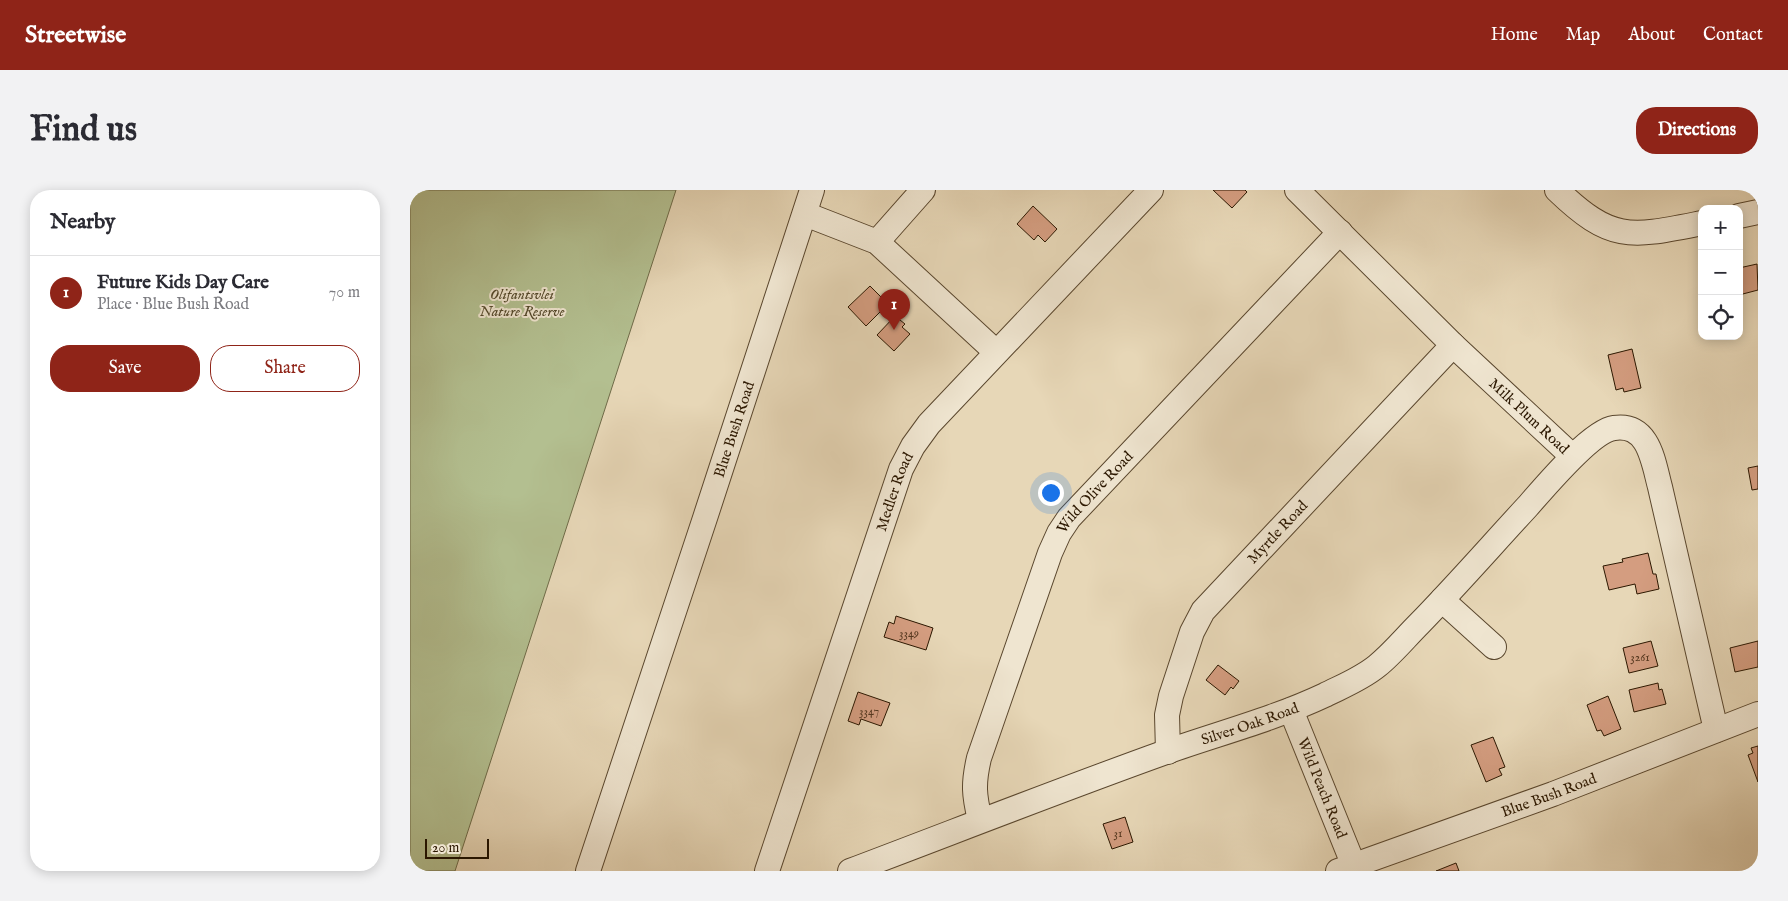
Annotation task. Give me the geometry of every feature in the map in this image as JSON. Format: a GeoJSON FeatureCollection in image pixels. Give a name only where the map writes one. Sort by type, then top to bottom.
{"type":"FeatureCollection","features":[{"type":"Feature","properties":{"kind":"street","name":"Blue Bush Road"},"geometry":{"type":"LineString","coordinates":[[588,871],[812,190]]}},
{"type":"Feature","properties":{"kind":"street"},"geometry":{"type":"LineString","coordinates":[[877,242],[923,190]]}},
{"type":"Feature","properties":{"kind":"street","name":"Medler Road"},"geometry":{"type":"LineString","coordinates":[[767,871],[901,469],[913,446],[929,424],[1151,190]]}},
{"type":"Feature","properties":{"kind":"street","name":"Milk Plum Road"},"geometry":{"type":"LineString","coordinates":[[1297,190],[1453,345],[1572,456],[1601,433],[1613,428],[1625,428],[1637,432],[1644,438],[1650,451],[1660,487],[1716,730]]}},
{"type":"Feature","properties":{"kind":"street"},"geometry":{"type":"LineString","coordinates":[[1557,190],[1577,210],[1601,225],[1618,232],[1635,234],[1653,233],[1698,224]]}},
{"type":"Feature","properties":{"kind":"street"},"geometry":{"type":"LineString","coordinates":[[1743,215],[1758,212]]}},
{"type":"Feature","properties":{"kind":"street"},"geometry":{"type":"LineString","coordinates":[[805,214],[877,242],[996,352]]}},
{"type":"Feature","properties":{"kind":"street","name":"Wild Olive Road"},"geometry":{"type":"LineString","coordinates":[[980,820],[974,790],[974,778],[1050,553],[1059,533],[1069,518],[1340,232]]}},
{"type":"Feature","properties":{"kind":"street","name":"Myrtle Road"},"geometry":{"type":"LineString","coordinates":[[1168,752],[1167,716],[1171,696],[1192,632],[1203,611],[1453,345]]}},
{"type":"Feature","properties":{"kind":"street","name":"Silver Oak Road"},"geometry":{"type":"LineString","coordinates":[[850,871],[980,820],[1291,710],[1366,675],[1380,664],[1442,600],[1572,456]]}},
{"type":"Feature","properties":{"kind":"street"},"geometry":{"type":"LineString","coordinates":[[1442,600],[1494,647]]}},
{"type":"Feature","properties":{"kind":"street","name":"Wild Peach Road"},"geometry":{"type":"LineString","coordinates":[[1291,710],[1350,869]]}},
{"type":"Feature","properties":{"kind":"street","name":"Blue Bush Road"},"geometry":{"type":"LineString","coordinates":[[1350,869],[1553,794],[1758,714]]}},
{"type":"Feature","properties":{"kind":"green space","name":"Olifantsvlei Nature Reserve"},"geometry":{"type":"Polygon","coordinates":[[[410,190],[676,190],[455,871],[410,871],[410,190]]]}},
{"type":"Feature","properties":{"kind":"building"},"geometry":{"type":"Polygon","coordinates":[[[1213,190],[1245,190],[1247,192],[1232,208],[1213,190]]]}},
{"type":"Feature","properties":{"kind":"building"},"geometry":{"type":"Polygon","coordinates":[[[1033,206],[1057,229],[1045,242],[1038,235],[1034,240],[1017,224],[1033,206]]]}},
{"type":"Feature","properties":{"kind":"building"},"geometry":{"type":"Polygon","coordinates":[[[1757,264],[1758,290],[1743,294],[1743,267],[1757,264]]]}},
{"type":"Feature","properties":{"kind":"building"},"geometry":{"type":"Polygon","coordinates":[[[870,286],[888,304],[866,326],[848,307],[870,286]]]}},
{"type":"Feature","properties":{"kind":"building"},"geometry":{"type":"Polygon","coordinates":[[[895,316],[905,324],[902,327],[910,334],[894,351],[877,335],[895,316]]]}},
{"type":"Feature","properties":{"kind":"building"},"geometry":{"type":"Polygon","coordinates":[[[1632,349],[1641,388],[1624,392],[1623,388],[1616,390],[1608,355],[1632,349]]]}},
{"type":"Feature","properties":{"kind":"building"},"geometry":{"type":"Polygon","coordinates":[[[1758,466],[1758,489],[1752,490],[1748,468],[1758,466]]]}},
{"type":"Feature","properties":{"kind":"building"},"geometry":{"type":"Polygon","coordinates":[[[1648,553],[1653,574],[1656,574],[1659,589],[1637,594],[1635,584],[1609,590],[1603,566],[1623,562],[1622,559],[1648,553]]]}},
{"type":"Feature","properties":{"kind":"building"},"geometry":{"type":"Polygon","coordinates":[[[896,616],[933,628],[926,650],[884,637],[889,622],[894,624],[896,616]]]}},
{"type":"Feature","properties":{"kind":"building"},"geometry":{"type":"Polygon","coordinates":[[[1651,641],[1658,666],[1629,673],[1623,648],[1651,641]]]}},
{"type":"Feature","properties":{"kind":"building"},"geometry":{"type":"Polygon","coordinates":[[[1758,641],[1758,667],[1735,672],[1730,648],[1758,641]]]}},
{"type":"Feature","properties":{"kind":"building"},"geometry":{"type":"Polygon","coordinates":[[[1218,665],[1239,681],[1225,695],[1206,680],[1218,665]]]}},
{"type":"Feature","properties":{"kind":"building"},"geometry":{"type":"Polygon","coordinates":[[[1658,683],[1659,690],[1662,689],[1666,704],[1634,712],[1629,690],[1658,683]]]}},
{"type":"Feature","properties":{"kind":"building"},"geometry":{"type":"Polygon","coordinates":[[[858,692],[890,703],[881,726],[861,719],[859,725],[848,721],[858,692]]]}},
{"type":"Feature","properties":{"kind":"building"},"geometry":{"type":"Polygon","coordinates":[[[1608,696],[1621,729],[1604,736],[1601,730],[1597,731],[1587,705],[1608,696]]]}},
{"type":"Feature","properties":{"kind":"building"},"geometry":{"type":"Polygon","coordinates":[[[1493,737],[1505,767],[1499,769],[1502,775],[1486,782],[1471,745],[1493,737]]]}},
{"type":"Feature","properties":{"kind":"building"},"geometry":{"type":"Polygon","coordinates":[[[1758,746],[1758,782],[1748,755],[1753,753],[1751,748],[1758,746]]]}},
{"type":"Feature","properties":{"kind":"building"},"geometry":{"type":"Polygon","coordinates":[[[1125,817],[1133,842],[1112,849],[1103,824],[1125,817]]]}},
{"type":"Feature","properties":{"kind":"building"},"geometry":{"type":"Polygon","coordinates":[[[1456,863],[1459,871],[1436,871],[1456,863]]]}},
{"type":"Feature","properties":{"kind":"place","name":"Future Kids Day Care"},"geometry":{"type":"Point","coordinates":[894,330]}}]}
